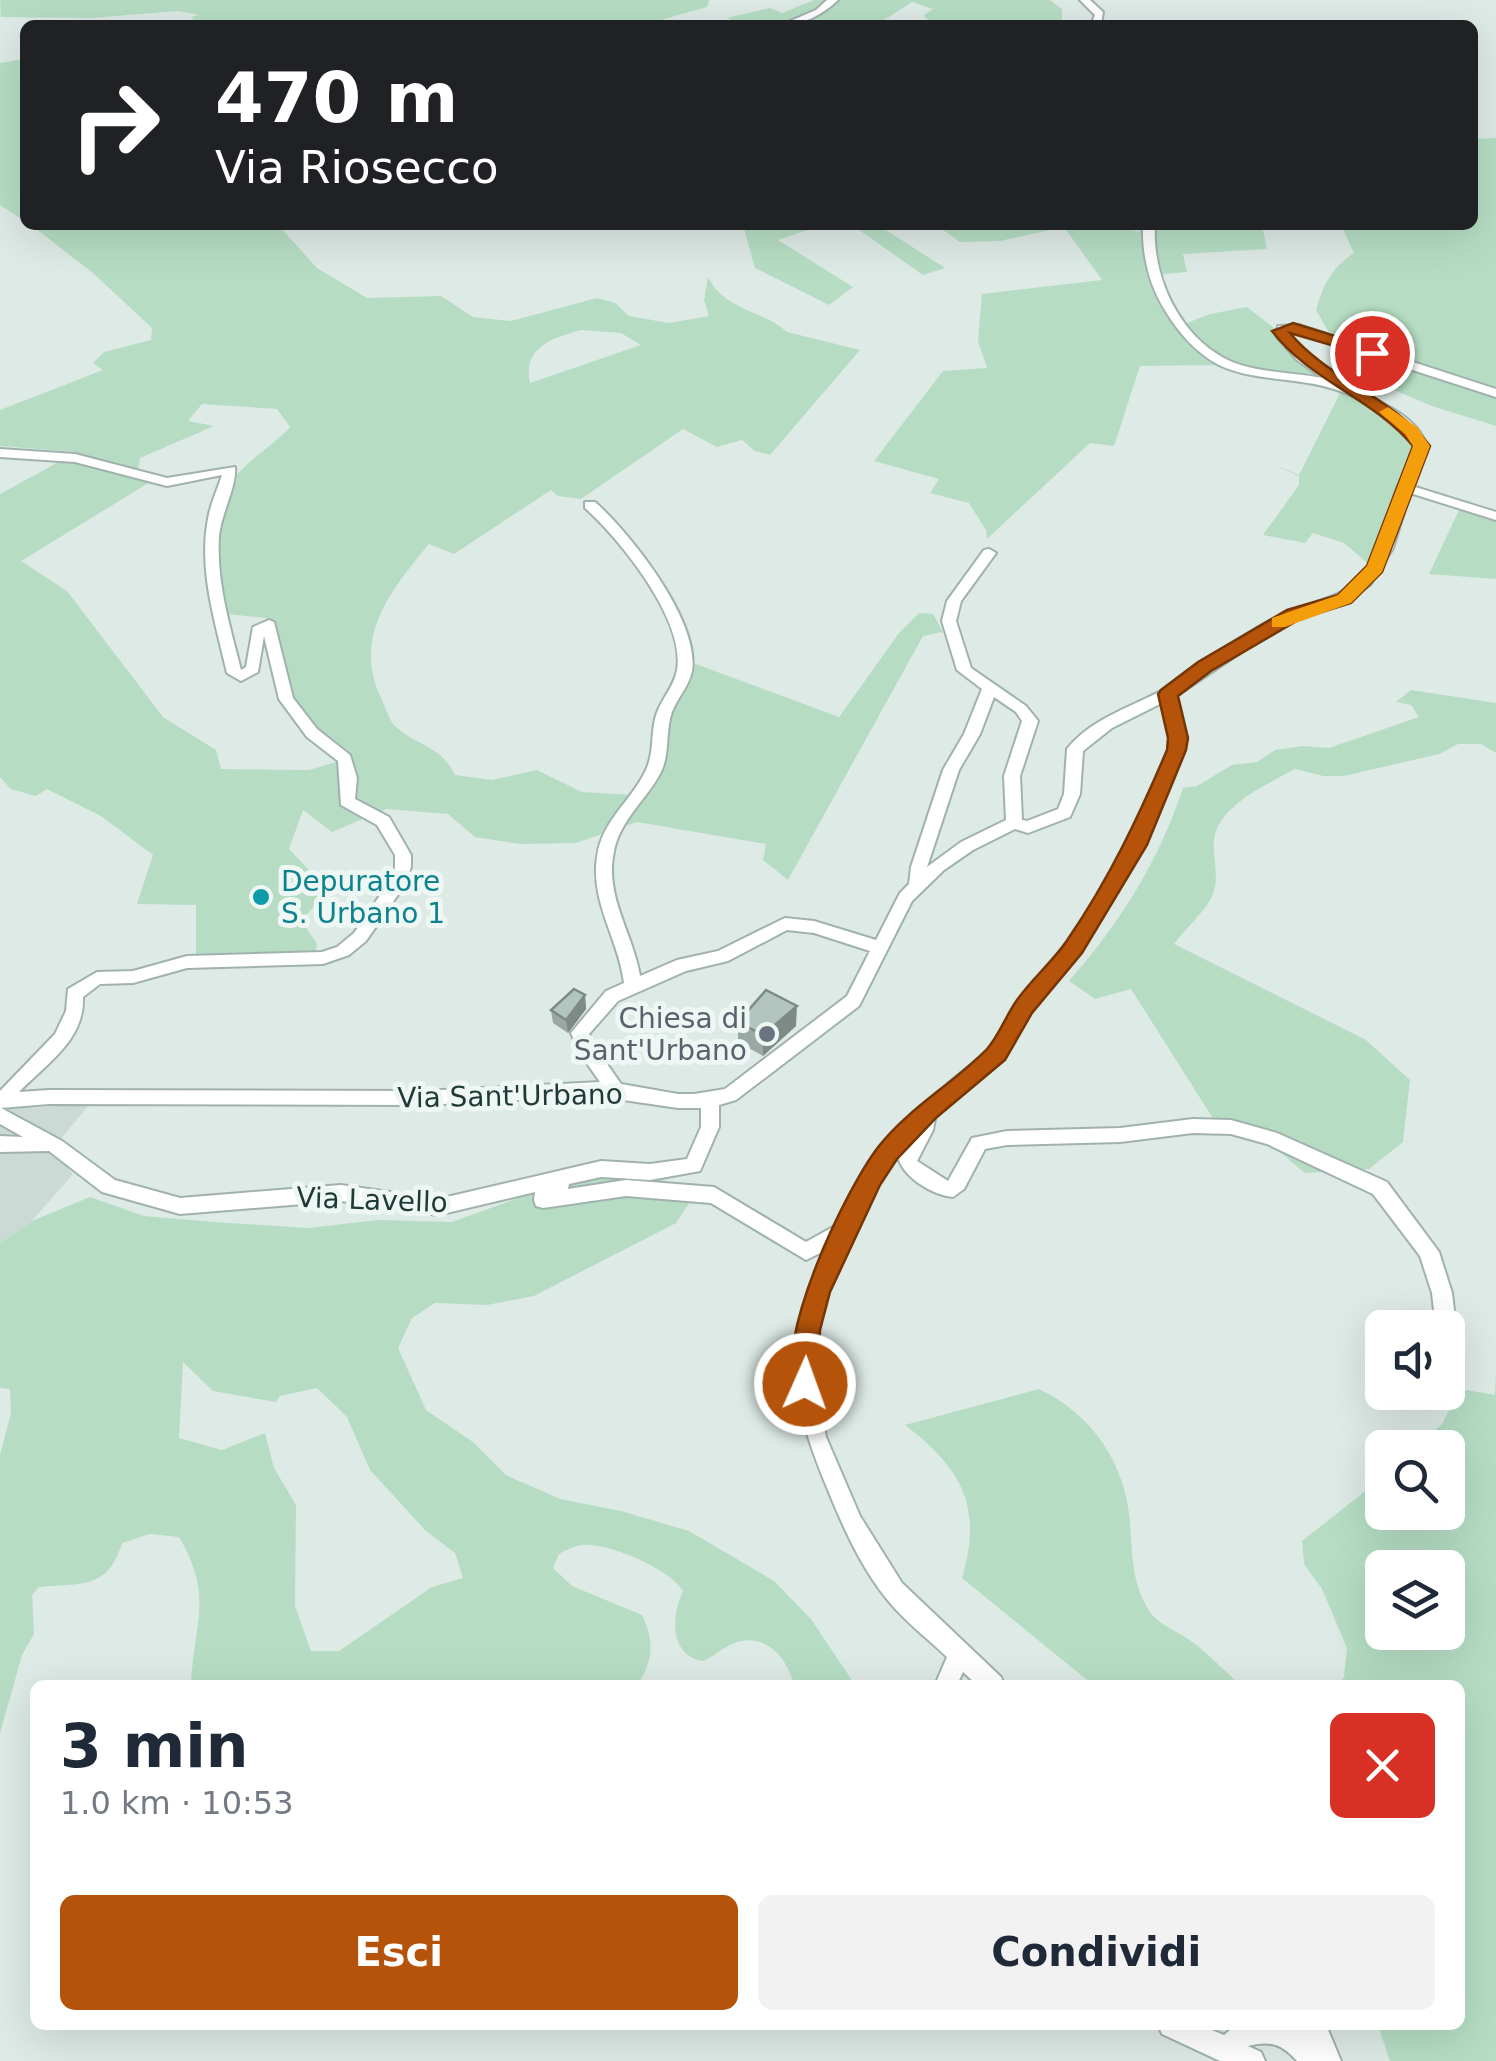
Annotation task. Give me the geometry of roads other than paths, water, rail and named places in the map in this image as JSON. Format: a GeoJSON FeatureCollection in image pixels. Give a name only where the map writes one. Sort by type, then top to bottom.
{"type":"FeatureCollection","features":[{"type":"Feature","properties":{"kind":"street"},"geometry":{"type":"LineString","coordinates":[[799,20],[819,12],[833,0]]}},
{"type":"Feature","properties":{"kind":"street"},"geometry":{"type":"LineString","coordinates":[[1085,0],[1100,14],[1098,20]]}},
{"type":"Feature","properties":{"kind":"street"},"geometry":{"type":"LineString","coordinates":[[1148,230],[1146,252],[1160,294],[1189,331],[1226,363],[1340,385]]}},
{"type":"Feature","properties":{"kind":"street"},"geometry":{"type":"LineString","coordinates":[[710,1102],[730,1095],[842,1012],[868,978],[906,897],[917,886],[967,846],[1014,823],[1028,827],[1060,816],[1072,794],[1075,748],[1092,732],[1168,694],[1293,614],[1351,594],[1376,568],[1422,446],[1400,420],[1340,385],[1301,356],[1282,336],[1282,329],[1299,329],[1496,392]]}},
{"type":"Feature","properties":{"kind":"street"},"geometry":{"type":"LineString","coordinates":[[0,453],[75,458],[167,482],[230,471],[215,513],[211,552],[214,592],[234,673],[241,676],[253,670],[258,630],[269,625],[277,674],[286,699],[312,733],[345,759],[349,770],[347,801],[383,821],[403,860],[400,879],[360,937],[333,956],[187,962],[133,977],[96,978],[86,983],[74,994],[77,1008],[59,1040],[1,1105]]}},
{"type":"Feature","properties":{"kind":"street"},"geometry":{"type":"LineString","coordinates":[[1403,488],[1496,516]]}},
{"type":"Feature","properties":{"kind":"street"},"geometry":{"type":"LineString","coordinates":[[590,505],[608,520],[642,563],[678,628],[685,650],[685,671],[664,713],[654,771],[629,807],[606,852],[608,908],[632,971],[633,987]]}},
{"type":"Feature","properties":{"kind":"street"},"geometry":{"type":"LineString","coordinates":[[989,553],[954,601],[948,617],[966,672],[1021,708],[1030,723],[1014,768],[1014,823]]}},
{"type":"Feature","properties":{"kind":"street"},"geometry":{"type":"LineString","coordinates":[[917,886],[919,867],[951,770],[972,734],[990,688]]}},
{"type":"Feature","properties":{"kind":"street"},"geometry":{"type":"LineString","coordinates":[[987,1680],[914,1614],[878,1568],[838,1495],[816,1437],[805,1384],[808,1330],[818,1292],[844,1229],[888,1152],[928,1110],[997,1054],[1024,1007],[1075,947],[1137,845],[1176,750],[1178,738],[1168,694]]}},
{"type":"Feature","properties":{"kind":"street"},"geometry":{"type":"LineString","coordinates":[[616,1090],[580,1033],[612,996],[683,965],[722,958],[785,924],[814,927],[882,948]]}},
{"type":"Feature","properties":{"kind":"street","name":"Via Sant'Urbano"},"geometry":{"type":"LineString","coordinates":[[1,1105],[478,1097],[616,1090],[672,1103],[710,1102]]}},
{"type":"Feature","properties":{"kind":"street","name":"Via Lavello"},"geometry":{"type":"LineString","coordinates":[[1,1105],[110,1186],[180,1206],[340,1193],[438,1207],[512,1193],[592,1171],[628,1168],[650,1172],[693,1166],[710,1127],[710,1102]]}},
{"type":"Feature","properties":{"kind":"street"},"geometry":{"type":"LineString","coordinates":[[928,1110],[924,1130],[907,1157],[916,1173],[944,1188],[953,1188],[960,1181],[969,1156],[980,1143],[1008,1138],[1120,1135],[1193,1126],[1231,1127],[1271,1138],[1380,1188],[1428,1252],[1445,1310]]}},
{"type":"Feature","properties":{"kind":"street"},"geometry":{"type":"LineString","coordinates":[[0,1144],[55,1146]]}},
{"type":"Feature","properties":{"kind":"street"},"geometry":{"type":"LineString","coordinates":[[592,1171],[547,1190],[543,1199],[552,1201],[626,1188],[714,1195],[795,1249],[806,1252],[844,1229]]}},
{"type":"Feature","properties":{"kind":"street"},"geometry":{"type":"LineString","coordinates":[[948,1680],[959,1655]]}},
{"type":"Feature","properties":{"kind":"street"},"geometry":{"type":"LineString","coordinates":[[1181,2030],[1240,2056]]}},
{"type":"Feature","properties":{"kind":"street"},"geometry":{"type":"LineString","coordinates":[[1240,2056],[1235,2039],[1260,2030]]}},
{"type":"Feature","properties":{"kind":"street"},"geometry":{"type":"LineString","coordinates":[[1274,2030],[1290,2035],[1314,2061]]}},
{"type":"Feature","properties":{"kind":"street"},"geometry":{"type":"LineString","coordinates":[[1315,2030],[1328,2061]]}},
{"type":"Feature","properties":{"kind":"place","name":"Depuratore S. Urbano 1"},"geometry":{"type":"Point","coordinates":[261,897]}},
{"type":"Feature","properties":{"kind":"place","name":"Chiesa di Sant'Urbano"},"geometry":{"type":"Point","coordinates":[767,1034]}}]}
